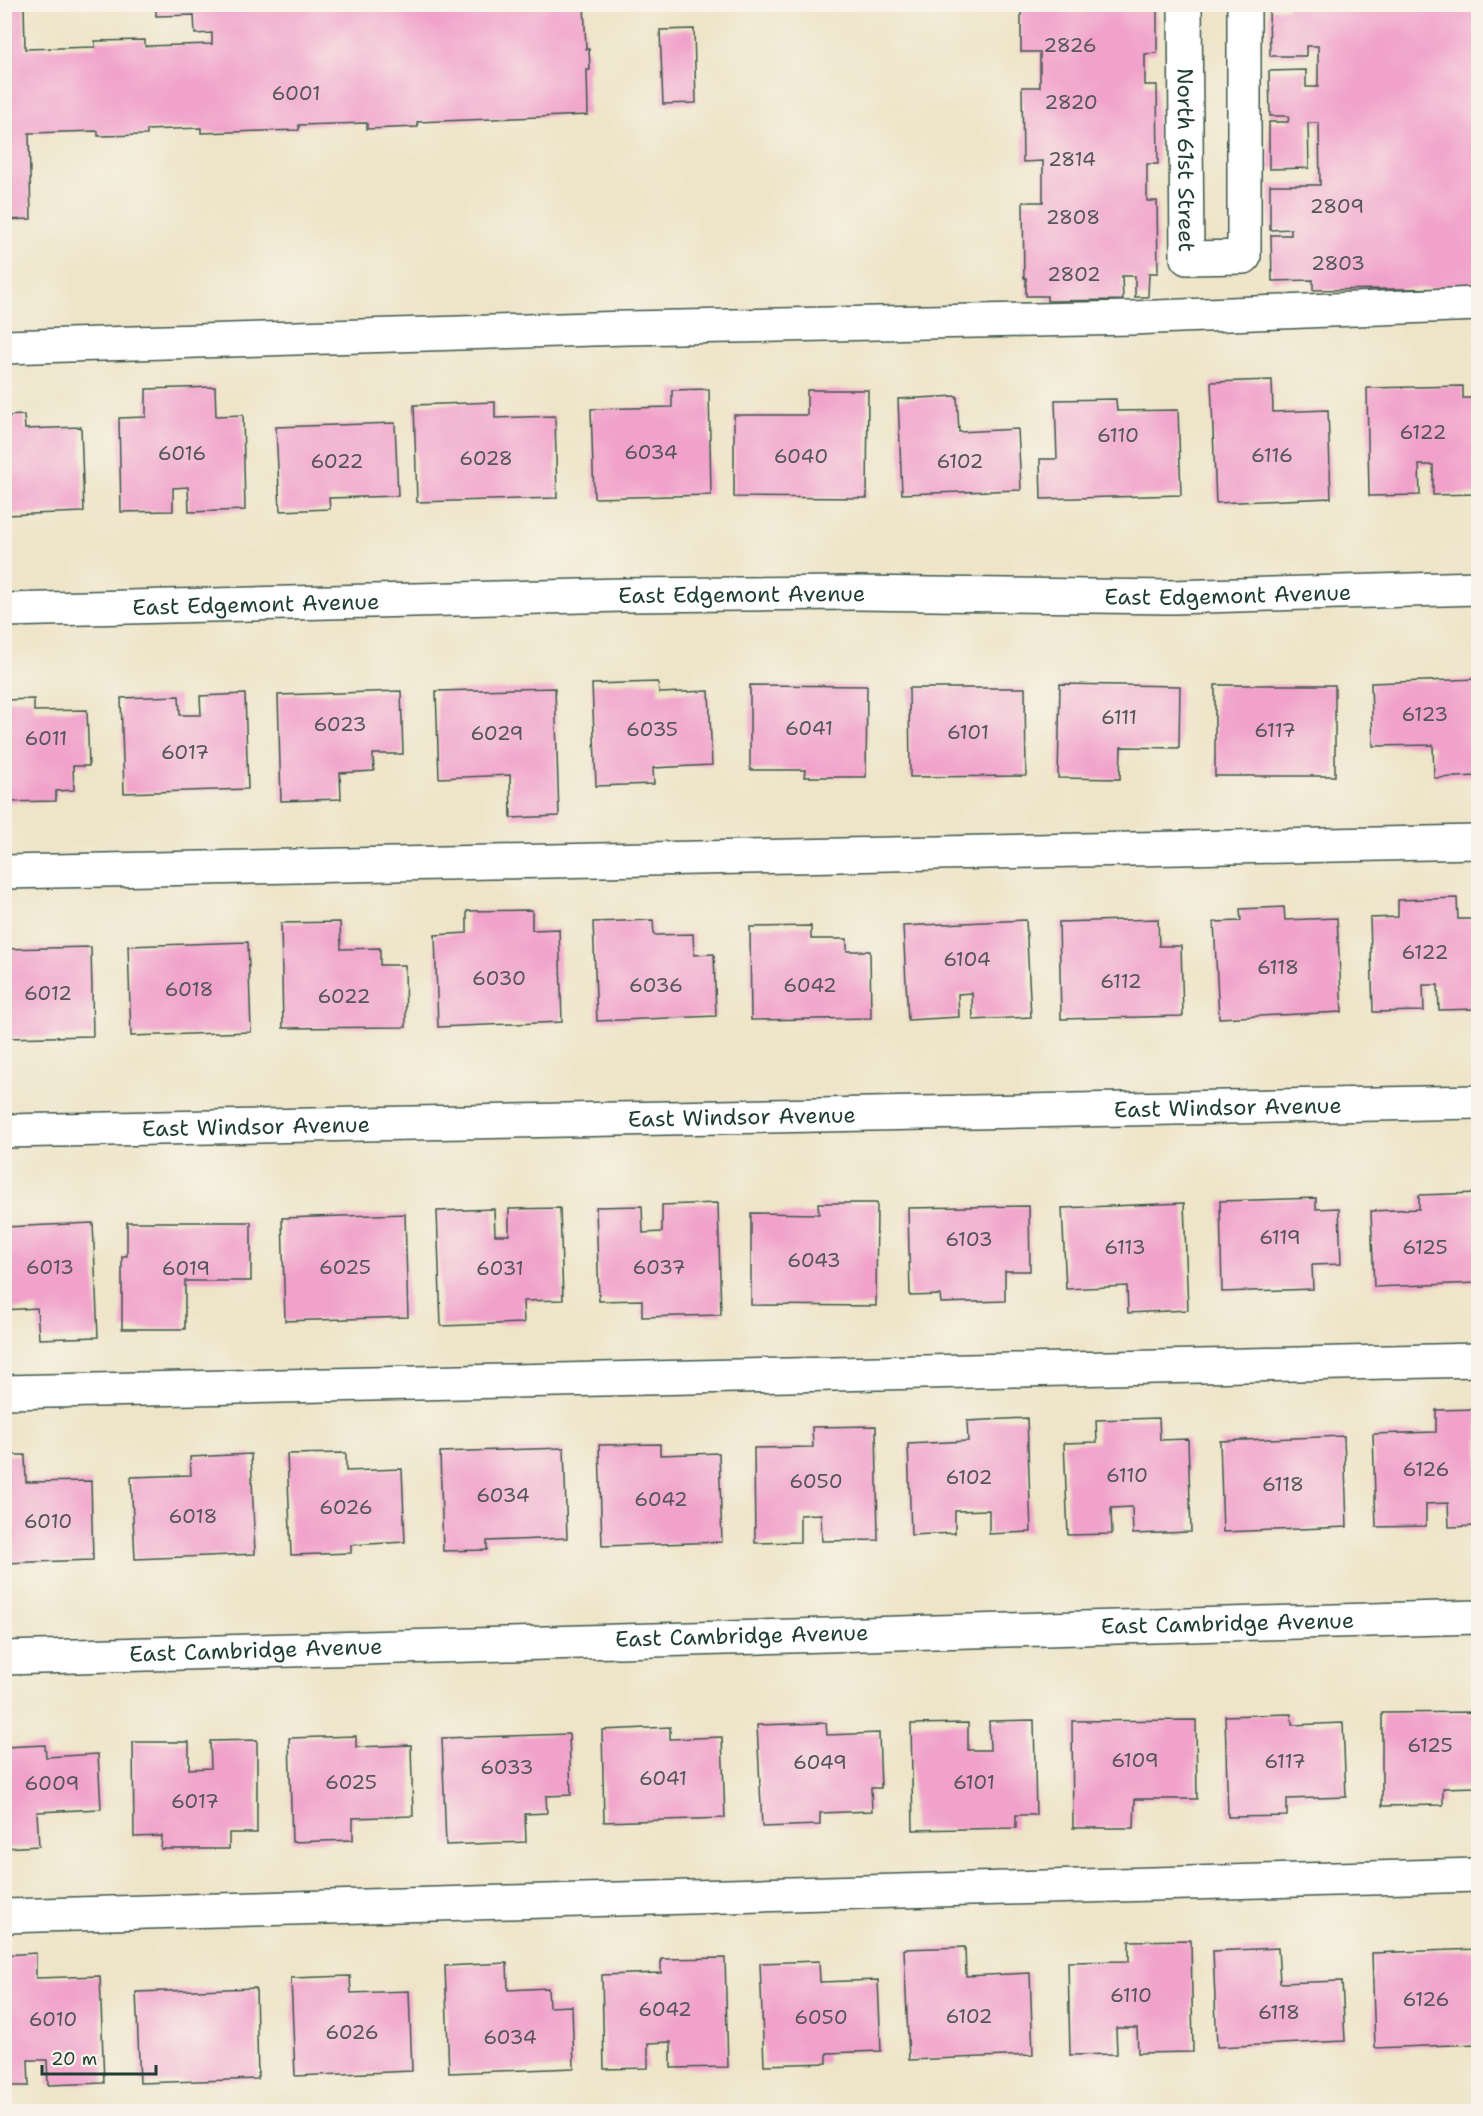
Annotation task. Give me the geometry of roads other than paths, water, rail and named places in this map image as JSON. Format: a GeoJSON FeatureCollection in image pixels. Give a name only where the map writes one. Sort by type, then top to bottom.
{"type":"FeatureCollection","features":[{"type":"Feature","properties":{"kind":"street","name":"North 61st Street"},"geometry":{"type":"LineString","coordinates":[[1185,4],[1187,258],[1244,257],[1244,4]]}},
{"type":"Feature","properties":{"kind":"street"},"geometry":{"type":"LineString","coordinates":[[4,347],[615,329],[1132,318],[1479,304]]}},
{"type":"Feature","properties":{"kind":"street","name":"East Edgemont Avenue"},"geometry":{"type":"LineString","coordinates":[[4,610],[622,595],[856,593],[1172,597],[1479,588]]}},
{"type":"Feature","properties":{"kind":"street"},"geometry":{"type":"LineString","coordinates":[[4,872],[1479,842]]}},
{"type":"Feature","properties":{"kind":"street","name":"East Windsor Avenue"},"geometry":{"type":"LineString","coordinates":[[4,1131],[1479,1102]]}},
{"type":"Feature","properties":{"kind":"street"},"geometry":{"type":"LineString","coordinates":[[4,1392],[1479,1360]]}},
{"type":"Feature","properties":{"kind":"street","name":"East Cambridge Avenue"},"geometry":{"type":"LineString","coordinates":[[4,1658],[844,1632],[1479,1617]]}},
{"type":"Feature","properties":{"kind":"street"},"geometry":{"type":"LineString","coordinates":[[4,1916],[1479,1875]]}}]}
